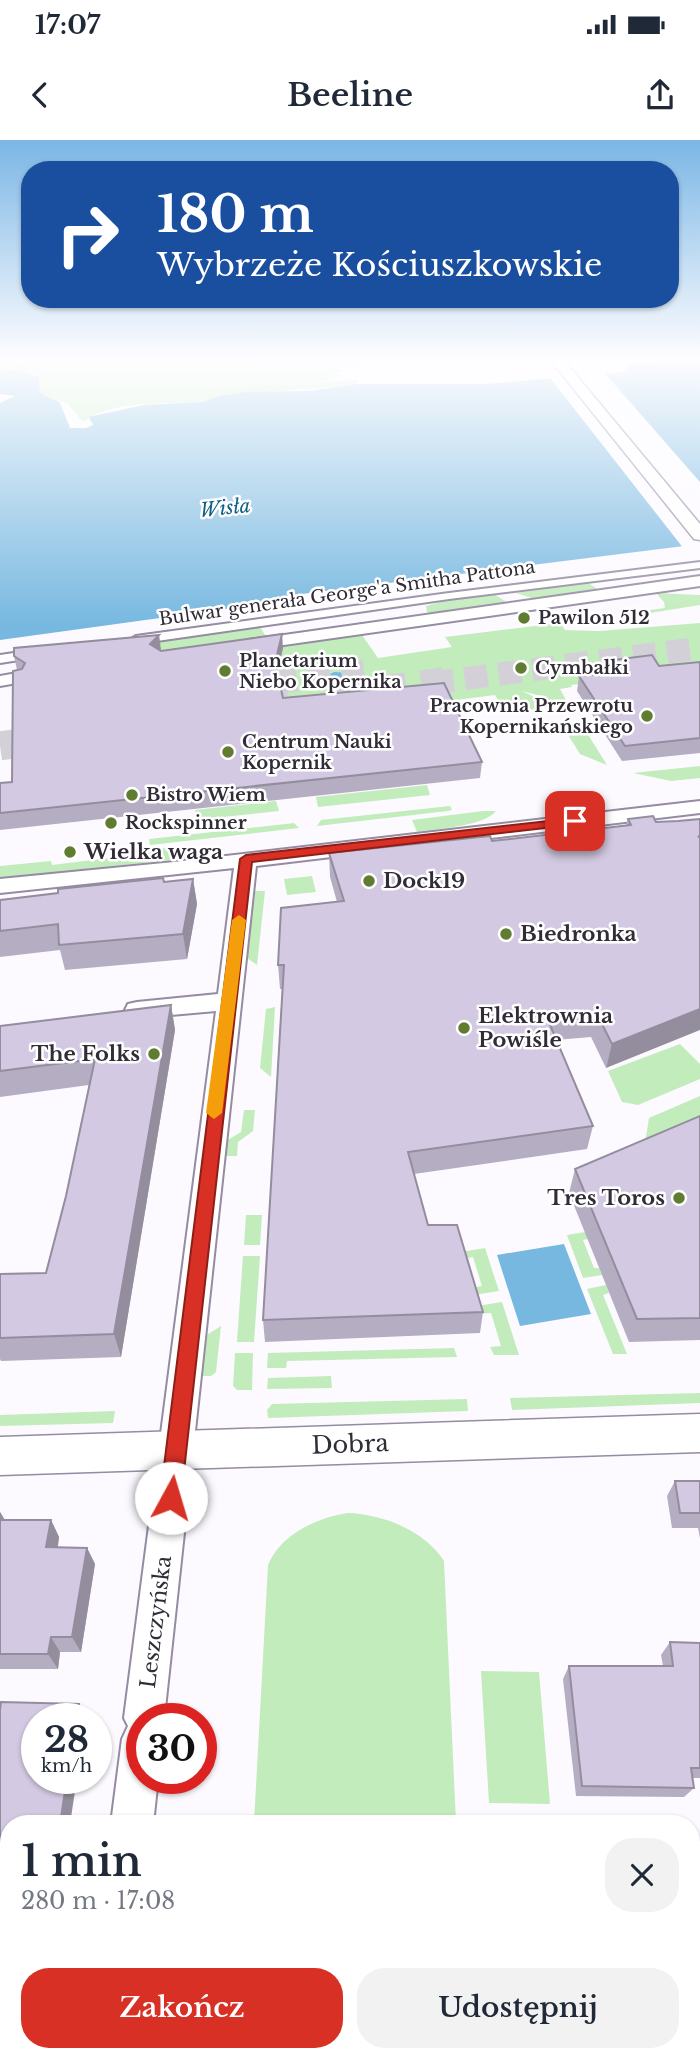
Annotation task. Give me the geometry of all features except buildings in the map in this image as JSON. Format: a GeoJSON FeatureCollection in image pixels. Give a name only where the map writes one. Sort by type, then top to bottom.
{"type":"FeatureCollection","features":[{"type":"Feature","properties":{"kind":"street"},"geometry":{"type":"LineString","coordinates":[[628,447],[700,535]]}},
{"type":"Feature","properties":{"kind":"street"},"geometry":{"type":"LineString","coordinates":[[646,447],[700,511]]}},
{"type":"Feature","properties":{"kind":"street","name":"Bulwar generała George'a Smitha Pattona"},"geometry":{"type":"LineString","coordinates":[[121,642],[449,596],[700,565]]}},
{"type":"Feature","properties":{"kind":"street"},"geometry":{"type":"LineString","coordinates":[[230,648],[700,581]]}},
{"type":"Feature","properties":{"kind":"street"},"geometry":{"type":"LineString","coordinates":[[0,659],[50,652]]}},
{"type":"Feature","properties":{"kind":"street"},"geometry":{"type":"LineString","coordinates":[[0,886],[174,869],[700,807]]}},
{"type":"Feature","properties":{"kind":"street","name":"Leszczyńska"},"geometry":{"type":"LineString","coordinates":[[146,1703],[246,859]]}},
{"type":"Feature","properties":{"kind":"street"},"geometry":{"type":"LineString","coordinates":[[110,1013],[228,1001]]}},
{"type":"Feature","properties":{"kind":"street","name":"Dobra"},"geometry":{"type":"LineString","coordinates":[[0,1456],[700,1433]]}},
{"type":"Feature","properties":{"kind":"street"},"geometry":{"type":"LineString","coordinates":[[133,1815],[136,1794]]}},
{"type":"Feature","properties":{"kind":"green space"},"geometry":{"type":"Polygon","coordinates":[[[587,582],[599,590],[535,599],[516,593],[587,582]]]}},
{"type":"Feature","properties":{"kind":"green space"},"geometry":{"type":"Polygon","coordinates":[[[656,593],[700,595],[700,605],[625,617],[621,614],[665,608],[664,602],[656,593]]]}},
{"type":"Feature","properties":{"kind":"green space"},"geometry":{"type":"Polygon","coordinates":[[[494,594],[508,603],[432,614],[427,612],[426,606],[448,600],[494,594]]]}},
{"type":"Feature","properties":{"kind":"green space"},"geometry":{"type":"Polygon","coordinates":[[[560,623],[565,630],[599,631],[700,623],[700,670],[571,685],[572,687],[560,689],[567,702],[553,704],[544,697],[522,691],[543,701],[547,707],[506,714],[495,695],[433,703],[253,711],[276,675],[283,646],[362,635],[378,658],[452,647],[445,637],[560,623]]]}},
{"type":"Feature","properties":{"kind":"green space"},"geometry":{"type":"Polygon","coordinates":[[[260,627],[267,638],[157,654],[158,641],[260,627]]]}},
{"type":"Feature","properties":{"kind":"green space"},"geometry":{"type":"Polygon","coordinates":[[[574,729],[587,733],[607,765],[580,754],[567,733],[574,729]]]}},
{"type":"Feature","properties":{"kind":"green space"},"geometry":{"type":"Polygon","coordinates":[[[700,766],[700,778],[671,781],[633,773],[700,766]]]}},
{"type":"Feature","properties":{"kind":"green space"},"geometry":{"type":"Polygon","coordinates":[[[427,785],[430,795],[318,807],[316,797],[427,785]]]}},
{"type":"Feature","properties":{"kind":"green space"},"geometry":{"type":"Polygon","coordinates":[[[276,801],[279,811],[196,820],[195,810],[276,801]]]}},
{"type":"Feature","properties":{"kind":"green space"},"geometry":{"type":"Polygon","coordinates":[[[450,806],[452,810],[448,811],[317,826],[321,820],[450,806]]]}},
{"type":"Feature","properties":{"kind":"green space"},"geometry":{"type":"Polygon","coordinates":[[[496,811],[471,823],[417,832],[412,820],[496,811]]]}},
{"type":"Feature","properties":{"kind":"green space"},"geometry":{"type":"Polygon","coordinates":[[[294,823],[299,828],[150,845],[149,839],[294,823]]]}},
{"type":"Feature","properties":{"kind":"green space"},"geometry":{"type":"Polygon","coordinates":[[[184,846],[186,858],[0,879],[0,866],[51,861],[52,865],[184,846]]]}},
{"type":"Feature","properties":{"kind":"green space"},"geometry":{"type":"Polygon","coordinates":[[[312,876],[316,892],[287,895],[284,879],[312,876]]]}},
{"type":"Feature","properties":{"kind":"green space"},"geometry":{"type":"Polygon","coordinates":[[[255,891],[265,891],[257,965],[247,958],[255,891]]]}},
{"type":"Feature","properties":{"kind":"green space"},"geometry":{"type":"Polygon","coordinates":[[[275,1007],[271,1077],[260,1068],[266,1009],[275,1007]]]}},
{"type":"Feature","properties":{"kind":"green space"},"geometry":{"type":"Polygon","coordinates":[[[680,1044],[700,1064],[700,1079],[638,1105],[622,1102],[608,1071],[680,1044]]]}},
{"type":"Feature","properties":{"kind":"green space"},"geometry":{"type":"Polygon","coordinates":[[[700,1096],[700,1137],[644,1149],[649,1118],[700,1096]]]}},
{"type":"Feature","properties":{"kind":"green space"},"geometry":{"type":"Polygon","coordinates":[[[244,1110],[255,1110],[253,1131],[238,1142],[237,1156],[225,1156],[226,1141],[241,1132],[244,1110]]]}},
{"type":"Feature","properties":{"kind":"green space"},"geometry":{"type":"Polygon","coordinates":[[[246,1215],[262,1215],[260,1245],[244,1245],[246,1215]]]}},
{"type":"Feature","properties":{"kind":"green space"},"geometry":{"type":"Polygon","coordinates":[[[585,1232],[588,1239],[583,1240],[594,1268],[599,1268],[602,1275],[583,1278],[567,1235],[585,1232]]]}},
{"type":"Feature","properties":{"kind":"green space"},"geometry":{"type":"Polygon","coordinates":[[[485,1248],[499,1291],[474,1295],[472,1288],[482,1286],[473,1257],[463,1259],[461,1252],[485,1248]]]}},
{"type":"Feature","properties":{"kind":"green space"},"geometry":{"type":"Polygon","coordinates":[[[243,1256],[260,1256],[254,1342],[237,1342],[243,1256]]]}},
{"type":"Feature","properties":{"kind":"green space"},"geometry":{"type":"Polygon","coordinates":[[[606,1285],[609,1293],[603,1295],[627,1354],[613,1354],[587,1289],[606,1285]]]}},
{"type":"Feature","properties":{"kind":"green space"},"geometry":{"type":"Polygon","coordinates":[[[502,1302],[519,1355],[494,1355],[490,1347],[501,1346],[491,1313],[479,1314],[477,1306],[502,1302]]]}},
{"type":"Feature","properties":{"kind":"green space"},"geometry":{"type":"Polygon","coordinates":[[[221,1326],[216,1372],[211,1376],[200,1376],[205,1336],[221,1326]]]}},
{"type":"Feature","properties":{"kind":"green space"},"geometry":{"type":"Polygon","coordinates":[[[454,1348],[457,1357],[287,1361],[286,1368],[267,1368],[268,1353],[454,1348]]]}},
{"type":"Feature","properties":{"kind":"green space"},"geometry":{"type":"Polygon","coordinates":[[[235,1353],[253,1353],[252,1390],[237,1390],[233,1386],[235,1353]]]}},
{"type":"Feature","properties":{"kind":"green space"},"geometry":{"type":"Polygon","coordinates":[[[331,1376],[332,1388],[267,1389],[268,1378],[331,1376]]]}},
{"type":"Feature","properties":{"kind":"green space"},"geometry":{"type":"Polygon","coordinates":[[[700,1393],[700,1403],[512,1410],[510,1398],[700,1393]]]}},
{"type":"Feature","properties":{"kind":"green space"},"geometry":{"type":"Polygon","coordinates":[[[467,1399],[468,1411],[268,1418],[267,1410],[272,1404],[467,1399]]]}},
{"type":"Feature","properties":{"kind":"green space"},"geometry":{"type":"Polygon","coordinates":[[[115,1411],[113,1423],[0,1426],[0,1415],[115,1411]]]}},
{"type":"Feature","properties":{"kind":"green space"},"geometry":{"type":"Polygon","coordinates":[[[360,1514],[388,1520],[414,1532],[436,1550],[444,1561],[456,1815],[254,1815],[268,1565],[281,1545],[290,1537],[335,1515],[360,1514]]]}},
{"type":"Feature","properties":{"kind":"green space"},"geometry":{"type":"Polygon","coordinates":[[[481,1671],[539,1672],[550,1804],[489,1803],[481,1671]]]}},
{"type":"Feature","properties":{"kind":"water","name":"Wisła"},"geometry":{"type":"Polygon","coordinates":[[[0,447],[700,447],[700,544],[286,596],[240,607],[0,640],[0,447]]]}},
{"type":"Feature","properties":{"kind":"water"},"geometry":{"type":"Polygon","coordinates":[[[334,672],[355,673],[365,677],[365,681],[352,687],[328,684],[323,678],[334,672]]]}},
{"type":"Feature","properties":{"kind":"water"},"geometry":{"type":"Polygon","coordinates":[[[564,1244],[591,1314],[520,1326],[497,1255],[564,1244]]]}},
{"type":"Feature","properties":{"kind":"pier"},"geometry":{"type":"Polygon","coordinates":[[[604,447],[669,447],[700,482],[700,548],[684,549],[604,447]]]}},
{"type":"Feature","properties":{"kind":"tunnel"},"geometry":{"type":"LineString","coordinates":[[431,683],[700,648]]}},
{"type":"Feature","properties":{"kind":"tunnel"},"geometry":{"type":"LineString","coordinates":[[274,683],[368,670]]}},
{"type":"Feature","properties":{"kind":"tunnel"},"geometry":{"type":"LineString","coordinates":[[227,690],[286,682]]}},
{"type":"Feature","properties":{"kind":"tunnel"},"geometry":{"type":"LineString","coordinates":[[334,696],[444,682]]}},
{"type":"Feature","properties":{"kind":"tunnel"},"geometry":{"type":"LineString","coordinates":[[0,746],[64,737]]}},
{"type":"Feature","properties":{"kind":"slow traffic"},"geometry":{"type":"LineString","coordinates":[[214,1113],[239,920]]}},
{"type":"Feature","properties":{"kind":"place","name":"Pawilon 512"},"geometry":{"type":"Point","coordinates":[524,618]}},
{"type":"Feature","properties":{"kind":"place","name":"Cymbałki"},"geometry":{"type":"Point","coordinates":[521,668]}},
{"type":"Feature","properties":{"kind":"place","name":"Planetarium Niebo Kopernika"},"geometry":{"type":"Point","coordinates":[225,671]}},
{"type":"Feature","properties":{"kind":"place","name":"Pracownia Przewrotu Kopernikańskiego"},"geometry":{"type":"Point","coordinates":[647,716]}},
{"type":"Feature","properties":{"kind":"place","name":"Centrum Nauki Kopernik"},"geometry":{"type":"Point","coordinates":[228,752]}},
{"type":"Feature","properties":{"kind":"place","name":"Bistro Wiem"},"geometry":{"type":"Point","coordinates":[132,795]}},
{"type":"Feature","properties":{"kind":"place","name":"Rockspinner"},"geometry":{"type":"Point","coordinates":[111,823]}},
{"type":"Feature","properties":{"kind":"place","name":"Wielka waga"},"geometry":{"type":"Point","coordinates":[70,852]}},
{"type":"Feature","properties":{"kind":"place","name":"Dock19"},"geometry":{"type":"Point","coordinates":[369,881]}},
{"type":"Feature","properties":{"kind":"place","name":"Biedronka"},"geometry":{"type":"Point","coordinates":[506,934]}},
{"type":"Feature","properties":{"kind":"place","name":"Elektrownia Powiśle"},"geometry":{"type":"Point","coordinates":[464,1028]}},
{"type":"Feature","properties":{"kind":"place","name":"The Folks"},"geometry":{"type":"Point","coordinates":[154,1054]}},
{"type":"Feature","properties":{"kind":"place","name":"Tres Toros"},"geometry":{"type":"Point","coordinates":[679,1198]}},
{"type":"Feature","properties":{"kind":"route"},"geometry":{"type":"LineString","coordinates":[[171,1498],[246,859],[575,821]]}}]}
